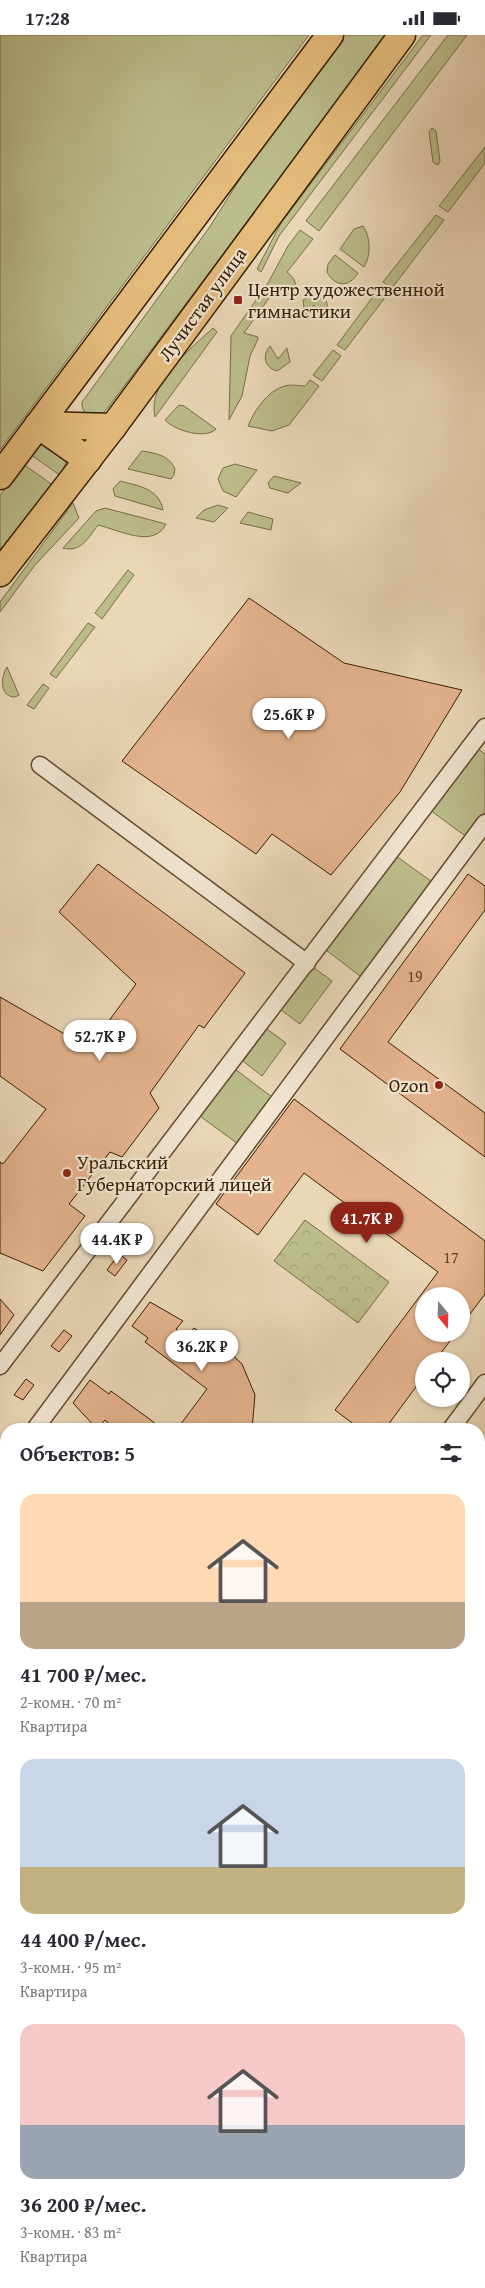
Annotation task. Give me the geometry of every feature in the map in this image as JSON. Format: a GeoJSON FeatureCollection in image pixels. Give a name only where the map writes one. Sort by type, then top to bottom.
{"type":"FeatureCollection","features":[{"type":"Feature","properties":{"kind":"main road"},"geometry":{"type":"LineString","coordinates":[[0,476],[330,35]]}},
{"type":"Feature","properties":{"kind":"main road","name":"Лучистая улица"},"geometry":{"type":"LineString","coordinates":[[0,573],[88,460],[402,35]]}},
{"type":"Feature","properties":{"kind":"main road"},"geometry":{"type":"LineString","coordinates":[[38,425],[112,427]]}},
{"type":"Feature","properties":{"kind":"main road"},"geometry":{"type":"LineString","coordinates":[[38,425],[88,460]]}},
{"type":"Feature","properties":{"kind":"street"},"geometry":{"type":"LineString","coordinates":[[0,1366],[485,727]]}},
{"type":"Feature","properties":{"kind":"street"},"geometry":{"type":"LineString","coordinates":[[40,765],[307,963]]}},
{"type":"Feature","properties":{"kind":"street"},"geometry":{"type":"LineString","coordinates":[[39,1423],[485,823]]}},
{"type":"Feature","properties":{"kind":"street"},"geometry":{"type":"LineString","coordinates":[[455,1423],[485,1383]]}},
{"type":"Feature","properties":{"kind":"green space"},"geometry":{"type":"Polygon","coordinates":[[[0,35],[309,35],[0,450],[0,35]]]}},
{"type":"Feature","properties":{"kind":"green space"},"geometry":{"type":"Polygon","coordinates":[[[343,35],[387,35],[110,405],[99,418],[84,412],[82,402],[209,228],[276,122],[343,35]]]}},
{"type":"Feature","properties":{"kind":"green space"},"geometry":{"type":"Polygon","coordinates":[[[423,35],[431,35],[279,236],[261,272],[257,269],[281,223],[423,35]]]}},
{"type":"Feature","properties":{"kind":"green space"},"geometry":{"type":"Polygon","coordinates":[[[448,35],[467,35],[319,231],[306,221],[448,35]]]}},
{"type":"Feature","properties":{"kind":"green space"},"geometry":{"type":"Polygon","coordinates":[[[432,128],[436,131],[440,161],[438,165],[433,162],[429,132],[432,128]]]}},
{"type":"Feature","properties":{"kind":"green space"},"geometry":{"type":"Polygon","coordinates":[[[485,147],[485,163],[448,212],[439,206],[485,147]]]}},
{"type":"Feature","properties":{"kind":"green space"},"geometry":{"type":"Polygon","coordinates":[[[436,215],[444,220],[392,288],[383,282],[436,215]]]}},
{"type":"Feature","properties":{"kind":"green space"},"geometry":{"type":"Polygon","coordinates":[[[363,226],[368,235],[369,247],[364,267],[340,249],[354,229],[363,226]]]}},
{"type":"Feature","properties":{"kind":"green space"},"geometry":{"type":"Polygon","coordinates":[[[300,230],[313,239],[287,272],[294,280],[295,290],[286,296],[272,294],[244,333],[258,337],[258,339],[250,356],[242,396],[229,420],[231,336],[268,283],[288,246],[300,230]]]}},
{"type":"Feature","properties":{"kind":"green space"},"geometry":{"type":"Polygon","coordinates":[[[335,255],[358,273],[346,283],[342,284],[334,281],[327,272],[328,264],[335,255]]]}},
{"type":"Feature","properties":{"kind":"green space"},"geometry":{"type":"Polygon","coordinates":[[[378,290],[387,295],[345,350],[337,345],[378,290]]]}},
{"type":"Feature","properties":{"kind":"green space"},"geometry":{"type":"Polygon","coordinates":[[[316,293],[326,301],[326,311],[321,318],[314,305],[305,316],[303,300],[316,293]]]}},
{"type":"Feature","properties":{"kind":"green space"},"geometry":{"type":"Polygon","coordinates":[[[213,328],[217,332],[155,417],[154,404],[157,391],[164,379],[182,356],[213,328]]]}},
{"type":"Feature","properties":{"kind":"green space"},"geometry":{"type":"Polygon","coordinates":[[[270,346],[278,359],[287,348],[290,362],[277,371],[269,367],[266,361],[265,357],[270,346]]]}},
{"type":"Feature","properties":{"kind":"green space"},"geometry":{"type":"Polygon","coordinates":[[[333,350],[341,356],[322,381],[313,375],[333,350]]]}},
{"type":"Feature","properties":{"kind":"green space"},"geometry":{"type":"Polygon","coordinates":[[[310,380],[319,386],[289,425],[272,431],[248,426],[267,396],[287,385],[305,386],[310,380]]]}},
{"type":"Feature","properties":{"kind":"green space"},"geometry":{"type":"Polygon","coordinates":[[[179,405],[184,406],[216,429],[205,434],[197,434],[169,424],[165,420],[179,405]]]}},
{"type":"Feature","properties":{"kind":"green space"},"geometry":{"type":"Polygon","coordinates":[[[44,444],[63,457],[66,462],[61,476],[30,454],[36,447],[44,444]]]}},
{"type":"Feature","properties":{"kind":"green space"},"geometry":{"type":"Polygon","coordinates":[[[142,451],[157,454],[169,461],[175,469],[171,479],[128,469],[142,451]]]}},
{"type":"Feature","properties":{"kind":"green space"},"geometry":{"type":"Polygon","coordinates":[[[23,464],[54,486],[0,558],[0,495],[23,464]]]}},
{"type":"Feature","properties":{"kind":"green space"},"geometry":{"type":"Polygon","coordinates":[[[235,464],[257,470],[236,497],[223,491],[218,479],[223,468],[235,464]]]}},
{"type":"Feature","properties":{"kind":"green space"},"geometry":{"type":"Polygon","coordinates":[[[274,476],[301,483],[288,493],[270,488],[268,483],[274,476]]]}},
{"type":"Feature","properties":{"kind":"green space"},"geometry":{"type":"Polygon","coordinates":[[[120,481],[152,492],[161,503],[163,510],[115,496],[113,489],[120,481]]]}},
{"type":"Feature","properties":{"kind":"green space"},"geometry":{"type":"Polygon","coordinates":[[[73,503],[79,518],[35,565],[0,612],[0,602],[73,503]]]}},
{"type":"Feature","properties":{"kind":"green space"},"geometry":{"type":"Polygon","coordinates":[[[218,505],[228,508],[214,522],[196,518],[204,510],[218,505]]]}},
{"type":"Feature","properties":{"kind":"green space"},"geometry":{"type":"Polygon","coordinates":[[[105,508],[166,524],[160,531],[145,537],[135,536],[98,525],[88,539],[80,546],[69,549],[63,548],[96,511],[105,508]]]}},
{"type":"Feature","properties":{"kind":"green space"},"geometry":{"type":"Polygon","coordinates":[[[248,512],[273,519],[271,530],[240,523],[248,512]]]}},
{"type":"Feature","properties":{"kind":"green space"},"geometry":{"type":"Polygon","coordinates":[[[128,570],[134,575],[102,619],[95,613],[128,570]]]}},
{"type":"Feature","properties":{"kind":"green space"},"geometry":{"type":"Polygon","coordinates":[[[88,623],[95,627],[56,678],[50,674],[88,623]]]}},
{"type":"Feature","properties":{"kind":"green space"},"geometry":{"type":"Polygon","coordinates":[[[7,667],[19,695],[15,697],[6,694],[4,690],[2,681],[7,667]]]}},
{"type":"Feature","properties":{"kind":"green space"},"geometry":{"type":"Polygon","coordinates":[[[43,684],[49,688],[34,709],[27,705],[43,684]]]}},
{"type":"Feature","properties":{"kind":"green space"},"geometry":{"type":"Polygon","coordinates":[[[477,748],[485,754],[485,816],[468,838],[430,810],[477,748]]]}},
{"type":"Feature","properties":{"kind":"green space"},"geometry":{"type":"Polygon","coordinates":[[[396,856],[435,884],[364,979],[326,950],[396,856]]]}},
{"type":"Feature","properties":{"kind":"green space"},"geometry":{"type":"Polygon","coordinates":[[[313,967],[332,981],[300,1024],[281,1010],[313,967]]]}},
{"type":"Feature","properties":{"kind":"green space"},"geometry":{"type":"Polygon","coordinates":[[[267,1029],[286,1043],[262,1076],[243,1061],[267,1029]]]}},
{"type":"Feature","properties":{"kind":"green space"},"geometry":{"type":"Polygon","coordinates":[[[235,1069],[273,1098],[238,1144],[200,1116],[235,1069]]]}},
{"type":"Feature","properties":{"kind":"green space"},"geometry":{"type":"Polygon","coordinates":[[[305,1220],[389,1282],[358,1323],[274,1261],[305,1220]]]}},
{"type":"Feature","properties":{"kind":"building"},"geometry":{"type":"Polygon","coordinates":[[[249,598],[344,663],[462,690],[400,792],[331,875],[272,834],[256,854],[122,761],[249,598]]]}},
{"type":"Feature","properties":{"kind":"building"},"geometry":{"type":"Polygon","coordinates":[[[98,864],[245,973],[204,1028],[199,1025],[150,1093],[159,1108],[122,1157],[110,1152],[69,1204],[85,1216],[43,1271],[0,1253],[0,1162],[3,1164],[46,1109],[0,1076],[0,997],[89,1048],[136,984],[59,912],[98,864]]]}},
{"type":"Feature","properties":{"kind":"building"},"geometry":{"type":"Polygon","coordinates":[[[468,874],[485,886],[485,910],[388,1042],[485,1113],[485,1157],[340,1049],[468,874]]]}},
{"type":"Feature","properties":{"kind":"building"},"geometry":{"type":"Polygon","coordinates":[[[294,1099],[485,1241],[485,1294],[470,1314],[470,1287],[427,1287],[438,1272],[304,1173],[258,1235],[216,1204],[294,1099]]]}},
{"type":"Feature","properties":{"kind":"building"},"geometry":{"type":"Polygon","coordinates":[[[119,1254],[127,1260],[115,1276],[107,1270],[119,1254]]]}},
{"type":"Feature","properties":{"kind":"building"},"geometry":{"type":"Polygon","coordinates":[[[0,1299],[14,1315],[0,1335],[0,1299]]]}},
{"type":"Feature","properties":{"kind":"building"},"geometry":{"type":"Polygon","coordinates":[[[150,1302],[183,1321],[176,1329],[187,1338],[194,1328],[226,1349],[242,1364],[255,1395],[253,1423],[182,1423],[207,1389],[145,1342],[148,1338],[132,1326],[150,1302]]]}},
{"type":"Feature","properties":{"kind":"building"},"geometry":{"type":"Polygon","coordinates":[[[415,1303],[415,1343],[448,1343],[442,1352],[415,1352],[415,1388],[389,1423],[352,1423],[335,1410],[415,1303]]]}},
{"type":"Feature","properties":{"kind":"building"},"geometry":{"type":"Polygon","coordinates":[[[64,1330],[72,1336],[59,1352],[51,1346],[64,1330]]]}},
{"type":"Feature","properties":{"kind":"building"},"geometry":{"type":"Polygon","coordinates":[[[26,1379],[34,1385],[23,1400],[14,1395],[26,1379]]]}},
{"type":"Feature","properties":{"kind":"building"},"geometry":{"type":"Polygon","coordinates":[[[90,1380],[109,1394],[111,1391],[155,1423],[108,1423],[105,1420],[102,1423],[91,1423],[73,1403],[90,1380]]]}},
{"type":"Feature","properties":{"kind":"place","name":"Центр художественной гимнастики"},"geometry":{"type":"Point","coordinates":[238,300]}},
{"type":"Feature","properties":{"kind":"place","name":"Ozon"},"geometry":{"type":"Point","coordinates":[439,1085]}},
{"type":"Feature","properties":{"kind":"place","name":"Уральский Губернаторский лицей"},"geometry":{"type":"Point","coordinates":[67,1173]}}]}
